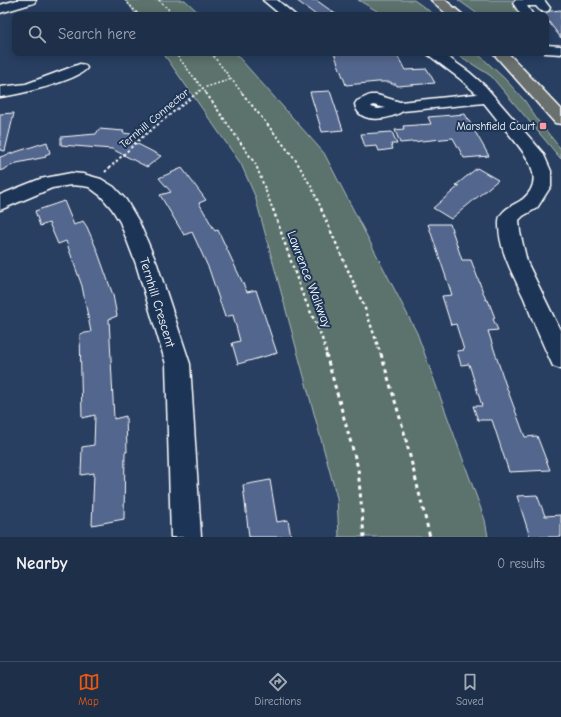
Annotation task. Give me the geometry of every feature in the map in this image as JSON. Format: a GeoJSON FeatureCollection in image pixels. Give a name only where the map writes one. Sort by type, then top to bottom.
{"type":"FeatureCollection","features":[{"type":"Feature","properties":{"kind":"main road"},"geometry":{"type":"LineString","coordinates":[[437,0],[452,12]]}},
{"type":"Feature","properties":{"kind":"main road"},"geometry":{"type":"LineString","coordinates":[[503,56],[555,105],[561,119]]}},
{"type":"Feature","properties":{"kind":"street"},"geometry":{"type":"LineString","coordinates":[[2,5],[30,0]]}},
{"type":"Feature","properties":{"kind":"street"},"geometry":{"type":"LineString","coordinates":[[269,0],[285,12]]}},
{"type":"Feature","properties":{"kind":"street"},"geometry":{"type":"LineString","coordinates":[[525,12],[519,3],[540,2],[544,8]]}},
{"type":"Feature","properties":{"kind":"street"},"geometry":{"type":"LineString","coordinates":[[549,43],[561,50]]}},
{"type":"Feature","properties":{"kind":"street"},"geometry":{"type":"LineString","coordinates":[[437,56],[464,75],[487,98],[534,153],[542,171],[542,186],[530,203],[516,212],[509,219],[510,232],[517,263],[526,279],[561,358]]}},
{"type":"Feature","properties":{"kind":"street"},"geometry":{"type":"LineString","coordinates":[[0,92],[10,92],[54,80],[80,68]]}},
{"type":"Feature","properties":{"kind":"street"},"geometry":{"type":"LineString","coordinates":[[399,107],[487,98]]}},
{"type":"Feature","properties":{"kind":"street"},"geometry":{"type":"LineString","coordinates":[[0,203],[46,184],[62,180],[94,182]]}},
{"type":"Feature","properties":{"kind":"street","name":"Ternhill Crescent"},"geometry":{"type":"LineString","coordinates":[[94,182],[101,185],[118,203],[132,228],[143,254],[178,364],[186,537]]}},
{"type":"Feature","properties":{"kind":"path"},"geometry":{"type":"LineString","coordinates":[[125,0],[136,12]]}},
{"type":"Feature","properties":{"kind":"path"},"geometry":{"type":"LineString","coordinates":[[159,0],[171,12]]}},
{"type":"Feature","properties":{"kind":"path","name":"Lawrence Walkway"},"geometry":{"type":"LineString","coordinates":[[177,56],[203,88],[256,164],[264,184],[302,293],[320,334],[358,468],[364,537]]}},
{"type":"Feature","properties":{"kind":"path"},"geometry":{"type":"LineString","coordinates":[[213,56],[303,171],[366,311],[386,369],[403,428],[430,537]]}},
{"type":"Feature","properties":{"kind":"path","name":"Ternhill Connector"},"geometry":{"type":"LineString","coordinates":[[94,182],[139,140],[203,88],[232,79]]}},
{"type":"Feature","properties":{"kind":"green space"},"geometry":{"type":"Polygon","coordinates":[[[126,0],[185,0],[198,12],[134,12],[126,0]]]}},
{"type":"Feature","properties":{"kind":"green space"},"geometry":{"type":"Polygon","coordinates":[[[358,0],[414,0],[431,12],[379,12],[358,0]]]}},
{"type":"Feature","properties":{"kind":"green space"},"geometry":{"type":"Polygon","coordinates":[[[458,0],[516,0],[514,4],[519,12],[475,12],[458,0]]]}},
{"type":"Feature","properties":{"kind":"green space"},"geometry":{"type":"Polygon","coordinates":[[[165,56],[238,56],[324,153],[417,333],[485,520],[488,537],[339,537],[337,498],[255,196],[241,164],[165,56]]]}},
{"type":"Feature","properties":{"kind":"green space"},"geometry":{"type":"Polygon","coordinates":[[[460,56],[480,56],[504,78],[525,101],[538,121],[561,149],[561,159],[491,76],[460,56]]]}},
{"type":"Feature","properties":{"kind":"building"},"geometry":{"type":"Polygon","coordinates":[[[296,0],[316,0],[333,12],[312,12],[296,0]]]}},
{"type":"Feature","properties":{"kind":"building"},"geometry":{"type":"Polygon","coordinates":[[[561,10],[561,38],[549,22],[549,12],[541,12],[561,10]]]}},
{"type":"Feature","properties":{"kind":"building"},"geometry":{"type":"Polygon","coordinates":[[[335,56],[398,56],[405,70],[427,69],[435,83],[397,86],[396,84],[391,84],[391,82],[378,82],[346,85],[335,56]]]}},
{"type":"Feature","properties":{"kind":"building"},"geometry":{"type":"Polygon","coordinates":[[[330,91],[343,130],[322,132],[310,92],[330,91]]]}},
{"type":"Feature","properties":{"kind":"building"},"geometry":{"type":"Polygon","coordinates":[[[14,113],[5,151],[0,150],[0,114],[14,113]]]}},
{"type":"Feature","properties":{"kind":"building"},"geometry":{"type":"Polygon","coordinates":[[[465,114],[489,156],[464,158],[453,138],[400,143],[395,130],[404,129],[403,126],[431,124],[428,117],[465,114]]]}},
{"type":"Feature","properties":{"kind":"building"},"geometry":{"type":"Polygon","coordinates":[[[99,129],[124,131],[123,133],[131,134],[128,139],[161,156],[147,167],[112,149],[61,145],[61,137],[96,134],[99,129]]]}},
{"type":"Feature","properties":{"kind":"building"},"geometry":{"type":"Polygon","coordinates":[[[392,132],[397,144],[391,144],[393,149],[379,151],[377,146],[365,147],[361,134],[392,132]]]}},
{"type":"Feature","properties":{"kind":"building"},"geometry":{"type":"Polygon","coordinates":[[[47,142],[50,153],[45,155],[46,157],[17,163],[0,171],[0,157],[47,142]]]}},
{"type":"Feature","properties":{"kind":"building"},"geometry":{"type":"Polygon","coordinates":[[[182,168],[206,200],[199,203],[215,231],[218,230],[247,292],[256,290],[277,353],[238,364],[232,343],[240,341],[233,315],[225,317],[209,269],[192,232],[184,235],[160,195],[171,192],[159,178],[182,168]]]}},
{"type":"Feature","properties":{"kind":"building"},"geometry":{"type":"Polygon","coordinates":[[[477,168],[498,180],[451,219],[433,208],[459,186],[456,185],[477,168]]]}},
{"type":"Feature","properties":{"kind":"building"},"geometry":{"type":"Polygon","coordinates":[[[64,201],[74,225],[83,221],[87,227],[113,295],[117,316],[109,319],[114,419],[126,416],[127,452],[125,452],[124,519],[92,525],[94,473],[81,475],[82,447],[94,445],[95,415],[82,418],[80,334],[91,332],[82,286],[66,241],[58,244],[49,223],[40,226],[35,211],[64,201]]]}},
{"type":"Feature","properties":{"kind":"building"},"geometry":{"type":"Polygon","coordinates":[[[428,224],[450,224],[462,260],[471,260],[486,300],[488,300],[495,318],[493,319],[498,330],[488,331],[525,437],[537,436],[550,470],[509,472],[492,420],[478,420],[473,406],[482,406],[469,364],[461,365],[457,351],[464,350],[456,324],[451,325],[442,296],[452,295],[428,224]]]}},
{"type":"Feature","properties":{"kind":"building"},"geometry":{"type":"Polygon","coordinates":[[[270,480],[277,522],[288,520],[291,537],[249,537],[243,485],[270,480]]]}},
{"type":"Feature","properties":{"kind":"building"},"geometry":{"type":"Polygon","coordinates":[[[537,495],[545,516],[561,515],[561,537],[530,537],[517,496],[537,495]]]}},
{"type":"Feature","properties":{"kind":"place","name":"Marshfield Court"},"geometry":{"type":"Point","coordinates":[543,126]}}]}
